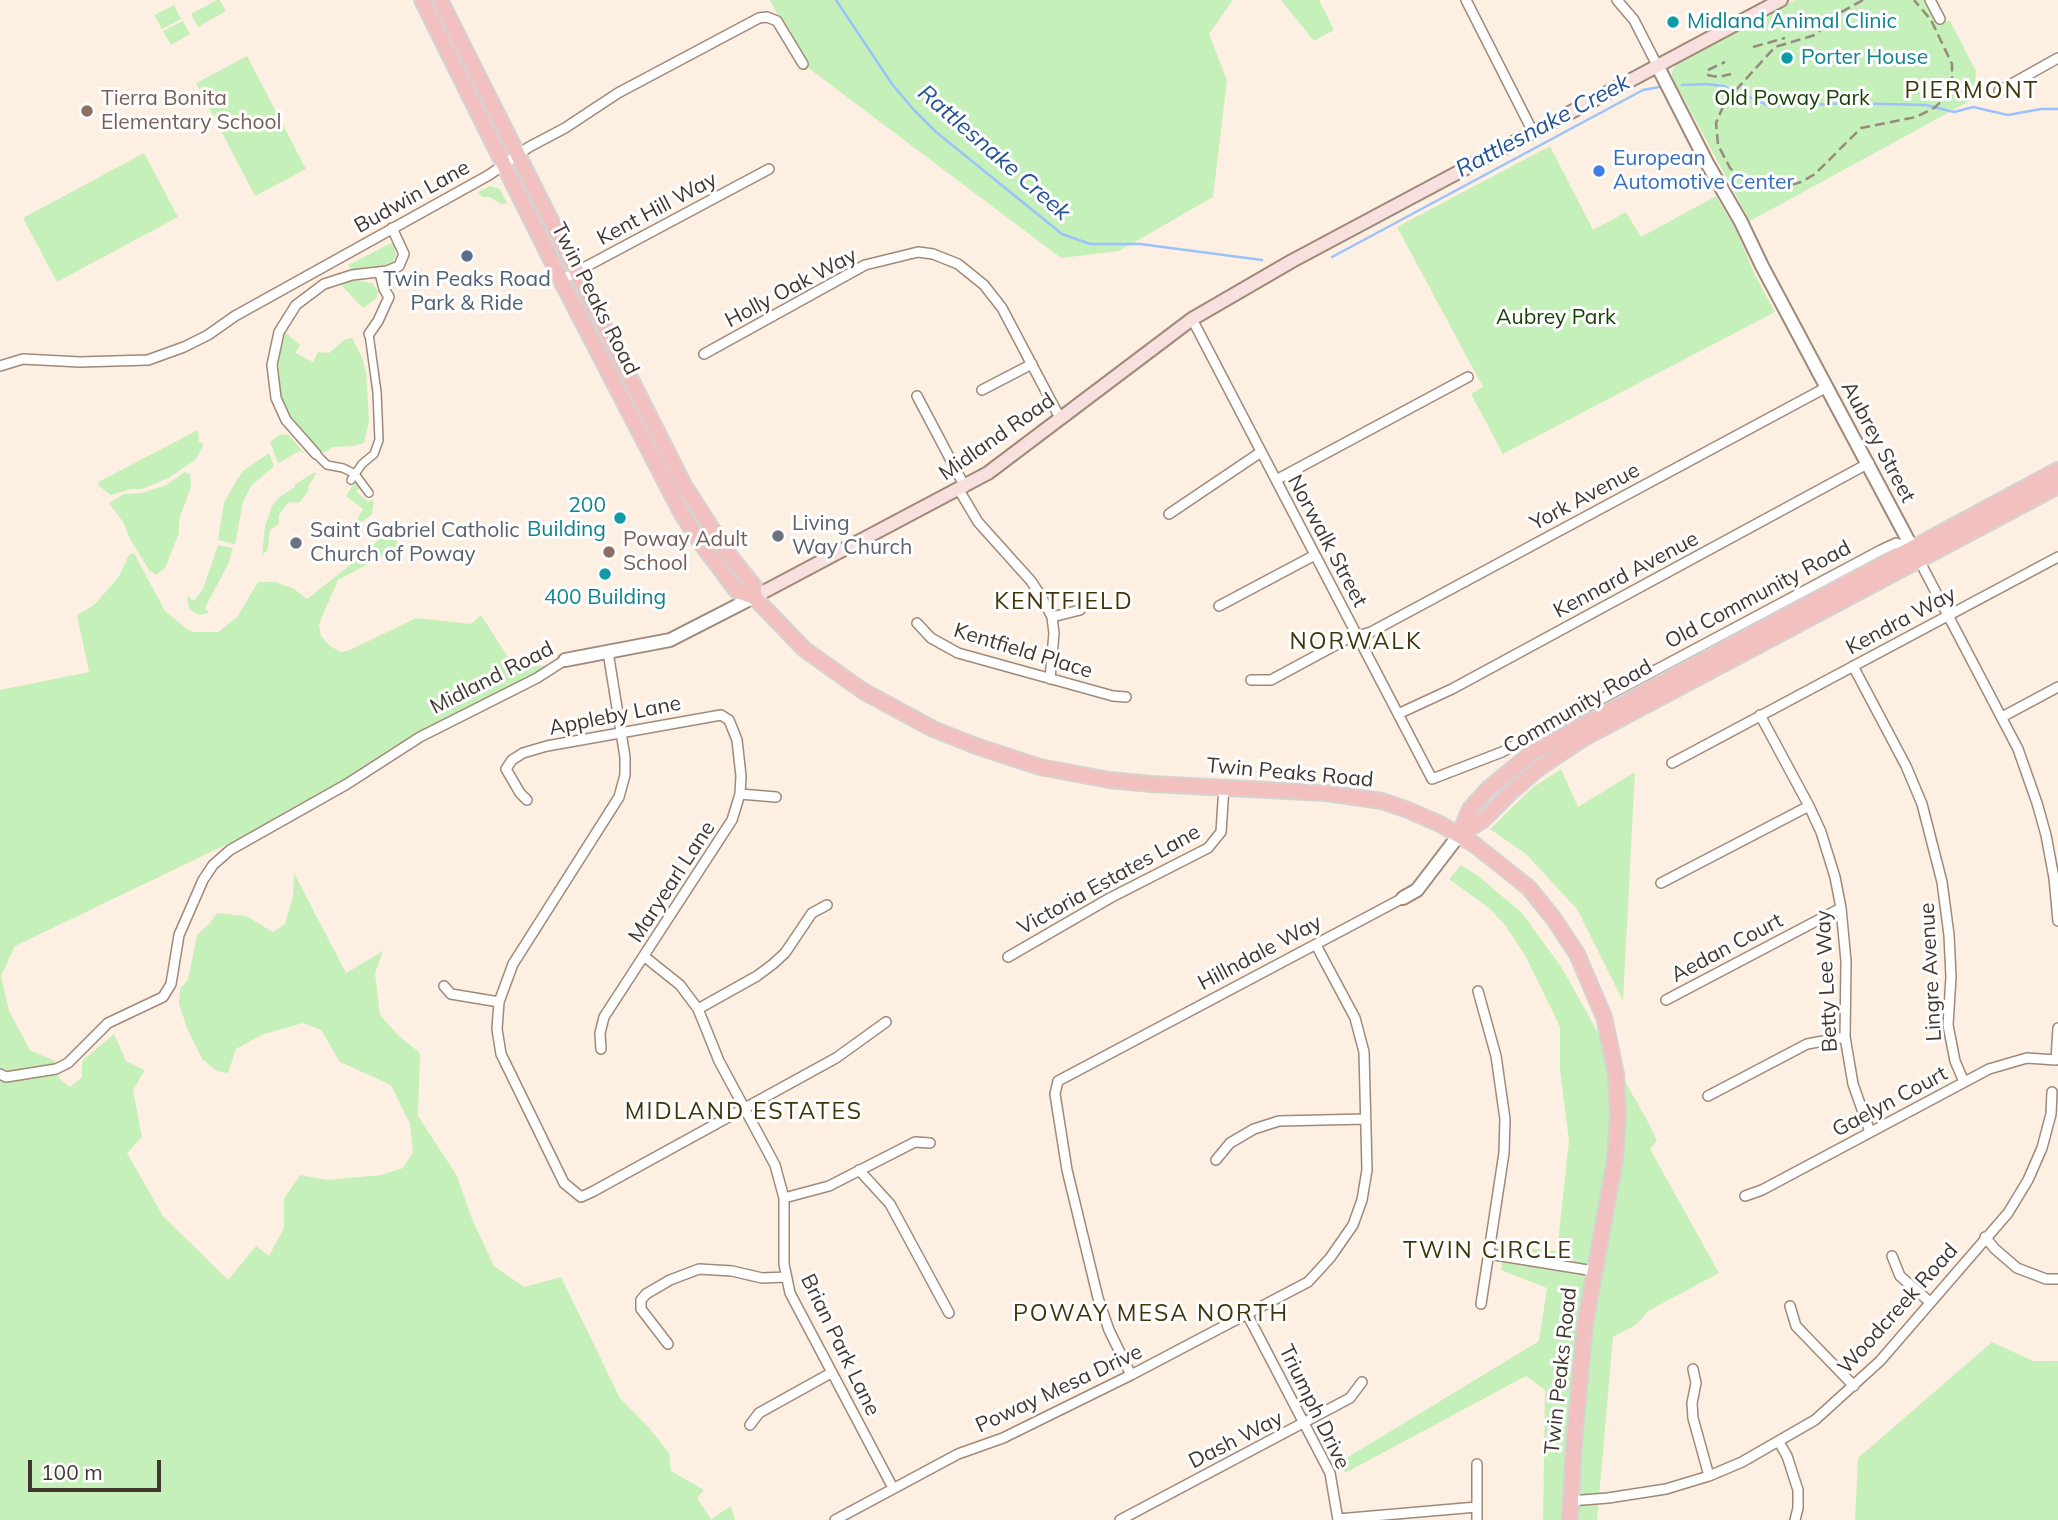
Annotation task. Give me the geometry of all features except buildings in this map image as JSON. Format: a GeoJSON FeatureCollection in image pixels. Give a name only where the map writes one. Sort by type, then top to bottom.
{"type":"FeatureCollection","features":[{"type":"Feature","properties":{"kind":"main road","name":"Twin Peaks Road"},"geometry":{"type":"LineString","coordinates":[[422,0],[561,280],[682,514],[737,591],[754,597],[804,649],[894,709],[933,729],[1040,767],[1109,780],[1326,793],[1382,801],[1408,810],[1475,845],[1529,888],[1554,919],[1577,954],[1604,1017],[1616,1074],[1618,1115],[1615,1160],[1585,1325],[1570,1520]]}},
{"type":"Feature","properties":{"kind":"main road","name":"Twin Peaks Road"},"geometry":{"type":"LineString","coordinates":[[440,0],[684,485],[726,551],[754,586],[754,597]]}},
{"type":"Feature","properties":{"kind":"main road","name":"Midland Road"},"geometry":{"type":"LineString","coordinates":[[754,597],[988,473],[1192,319],[1292,261],[1778,1]]}},
{"type":"Feature","properties":{"kind":"main road","name":"Community Road"},"geometry":{"type":"LineString","coordinates":[[1459,835],[1483,820],[1539,768],[1584,738],[1916,554],[2058,470]]}},
{"type":"Feature","properties":{"kind":"main road","name":"Community Road"},"geometry":{"type":"LineString","coordinates":[[1916,554],[2058,486]]}},
{"type":"Feature","properties":{"kind":"street"},"geometry":{"type":"LineString","coordinates":[[1466,0],[1533,132]]}},
{"type":"Feature","properties":{"kind":"street","name":"Aubrey Street"},"geometry":{"type":"LineString","coordinates":[[1616,0],[1634,20],[2018,749],[2038,803],[2046,835],[2058,920]]}},
{"type":"Feature","properties":{"kind":"street"},"geometry":{"type":"LineString","coordinates":[[1930,0],[1940,19]]}},
{"type":"Feature","properties":{"kind":"street","name":"Budwin Lane"},"geometry":{"type":"LineString","coordinates":[[0,366],[23,359],[80,362],[139,361],[161,357],[208,335],[235,316],[504,165],[618,93],[760,18],[767,17],[777,21],[803,64]]}},
{"type":"Feature","properties":{"kind":"street"},"geometry":{"type":"LineString","coordinates":[[1999,90],[2058,58]]}},
{"type":"Feature","properties":{"kind":"street","name":"Kent Hill Way"},"geometry":{"type":"LineString","coordinates":[[561,280],[769,169]]}},
{"type":"Feature","properties":{"kind":"street"},"geometry":{"type":"LineString","coordinates":[[369,493],[343,468],[327,465],[286,421],[276,398],[272,365],[279,332],[296,305],[324,284],[352,275],[393,269],[404,258],[404,248],[392,228]]}},
{"type":"Feature","properties":{"kind":"street","name":"Holly Oak Way"},"geometry":{"type":"LineString","coordinates":[[704,354],[865,265],[918,252],[933,254],[958,264],[984,285],[1002,308],[1060,418]]}},
{"type":"Feature","properties":{"kind":"street"},"geometry":{"type":"LineString","coordinates":[[353,477],[374,454],[379,440],[377,392],[369,334],[389,296],[384,289],[380,273]]}},
{"type":"Feature","properties":{"kind":"street","name":"Norwalk Street"},"geometry":{"type":"LineString","coordinates":[[1192,319],[1432,779]]}},
{"type":"Feature","properties":{"kind":"street"},"geometry":{"type":"LineString","coordinates":[[982,390],[1032,364]]}},
{"type":"Feature","properties":{"kind":"street"},"geometry":{"type":"LineString","coordinates":[[1276,480],[1468,377]]}},
{"type":"Feature","properties":{"kind":"street","name":"York Avenue"},"geometry":{"type":"LineString","coordinates":[[1251,680],[1271,680],[1347,639],[1371,632],[1827,387]]}},
{"type":"Feature","properties":{"kind":"street"},"geometry":{"type":"LineString","coordinates":[[917,396],[978,522],[1031,581],[1052,617],[1054,651],[1050,679]]}},
{"type":"Feature","properties":{"kind":"street"},"geometry":{"type":"LineString","coordinates":[[1169,514],[1261,452]]}},
{"type":"Feature","properties":{"kind":"street","name":"Kennard Avenue"},"geometry":{"type":"LineString","coordinates":[[1398,714],[1452,689],[1869,463]]}},
{"type":"Feature","properties":{"kind":"street","name":"Old Community Road"},"geometry":{"type":"LineString","coordinates":[[1432,779],[1502,752],[1896,543],[1916,554]]}},
{"type":"Feature","properties":{"kind":"street"},"geometry":{"type":"LineString","coordinates":[[1220,606],[1315,555]]}},
{"type":"Feature","properties":{"kind":"street","name":"Kendra Way"},"geometry":{"type":"LineString","coordinates":[[1672,762],[2058,557]]}},
{"type":"Feature","properties":{"kind":"street","name":"Midland Road"},"geometry":{"type":"LineString","coordinates":[[0,1074],[6,1077],[56,1069],[68,1063],[108,1023],[163,997],[172,984],[179,935],[203,880],[213,865],[230,850],[347,784],[421,737],[537,678],[565,660],[670,640],[754,597]]}},
{"type":"Feature","properties":{"kind":"street"},"geometry":{"type":"LineString","coordinates":[[1052,617],[1080,610]]}},
{"type":"Feature","properties":{"kind":"street","name":"Kentfield Place"},"geometry":{"type":"LineString","coordinates":[[917,623],[931,638],[958,653],[1113,696],[1126,697]]}},
{"type":"Feature","properties":{"kind":"street"},"geometry":{"type":"LineString","coordinates":[[608,652],[625,757],[625,775],[619,797],[513,964],[499,1002],[497,1029],[501,1054],[564,1183],[581,1196],[836,1058],[886,1022]]}},
{"type":"Feature","properties":{"kind":"street","name":"Lingre Avenue"},"geometry":{"type":"LineString","coordinates":[[1853,666],[1906,766],[1922,804],[1942,882],[1951,977],[1948,1025],[1955,1061],[1964,1082]]}},
{"type":"Feature","properties":{"kind":"street"},"geometry":{"type":"LineString","coordinates":[[2002,717],[2058,687]]}},
{"type":"Feature","properties":{"kind":"street","name":"Appleby Lane"},"geometry":{"type":"LineString","coordinates":[[527,800],[506,769],[512,760],[523,753],[547,746],[721,715],[732,725]]}},
{"type":"Feature","properties":{"kind":"street","name":"Betty Lee Way"},"geometry":{"type":"LineString","coordinates":[[1760,715],[1809,806],[1821,832],[1835,877],[1846,961],[1845,1037],[1853,1084],[1870,1132]]}},
{"type":"Feature","properties":{"kind":"street","name":"Maryearl Lane"},"geometry":{"type":"LineString","coordinates":[[601,1049],[600,1033],[604,1017],[732,820],[740,794],[740,764],[732,725]]}},
{"type":"Feature","properties":{"kind":"street","name":"Victoria Estates Lane"},"geometry":{"type":"LineString","coordinates":[[1008,957],[1110,898],[1208,848],[1221,832],[1224,787]]}},
{"type":"Feature","properties":{"kind":"street"},"geometry":{"type":"LineString","coordinates":[[740,794],[776,797]]}},
{"type":"Feature","properties":{"kind":"street"},"geometry":{"type":"LineString","coordinates":[[1661,883],[1809,806]]}},
{"type":"Feature","properties":{"kind":"street"},"geometry":{"type":"LineString","coordinates":[[2046,835],[2058,832]]}},
{"type":"Feature","properties":{"kind":"street","name":"Hillndale Way"},"geometry":{"type":"LineString","coordinates":[[1131,1375],[1109,1330],[1098,1298],[1066,1170],[1055,1094],[1058,1081],[1417,890],[1459,835]]}},
{"type":"Feature","properties":{"kind":"street"},"geometry":{"type":"LineString","coordinates":[[698,1009],[773,964],[785,953],[812,913],[827,905]]}},
{"type":"Feature","properties":{"kind":"street","name":"Aedan Court"},"geometry":{"type":"LineString","coordinates":[[1666,1000],[1841,908]]}},
{"type":"Feature","properties":{"kind":"street","name":"Poway Mesa Drive"},"geometry":{"type":"LineString","coordinates":[[835,1520],[958,1454],[1003,1438],[1131,1375],[1308,1282],[1330,1258],[1353,1225],[1362,1200],[1367,1170],[1364,1052],[1360,1031],[1315,945]]}},
{"type":"Feature","properties":{"kind":"street","name":"Brian Park Lane"},"geometry":{"type":"LineString","coordinates":[[645,957],[680,985],[698,1009],[719,1061],[775,1165],[784,1198],[784,1264],[790,1293],[893,1488]]}},
{"type":"Feature","properties":{"kind":"street"},"geometry":{"type":"LineString","coordinates":[[443,986],[451,994],[499,1002]]}},
{"type":"Feature","properties":{"kind":"street"},"geometry":{"type":"LineString","coordinates":[[1478,991],[1496,1056],[1505,1119],[1504,1153],[1481,1304]]}},
{"type":"Feature","properties":{"kind":"street"},"geometry":{"type":"LineString","coordinates":[[2056,1060],[2058,1028]]}},
{"type":"Feature","properties":{"kind":"street"},"geometry":{"type":"LineString","coordinates":[[1708,1096],[1807,1044],[1845,1037]]}},
{"type":"Feature","properties":{"kind":"street","name":"Gaelyn Court"},"geometry":{"type":"LineString","coordinates":[[1745,1196],[1762,1190],[1989,1069],[2027,1058],[2056,1060]]}},
{"type":"Feature","properties":{"kind":"street","name":"Woodcreek Road"},"geometry":{"type":"LineString","coordinates":[[1570,1501],[1666,1489],[1709,1476],[1742,1462],[1815,1420],[1880,1361],[2008,1213],[2028,1180],[2042,1148],[2051,1114],[2052,1092]]}},
{"type":"Feature","properties":{"kind":"street"},"geometry":{"type":"LineString","coordinates":[[1216,1160],[1230,1143],[1254,1129],[1279,1121],[1365,1119]]}},
{"type":"Feature","properties":{"kind":"street"},"geometry":{"type":"LineString","coordinates":[[784,1198],[829,1186],[915,1142],[930,1143]]}},
{"type":"Feature","properties":{"kind":"street"},"geometry":{"type":"LineString","coordinates":[[859,1170],[890,1204],[949,1313]]}},
{"type":"Feature","properties":{"kind":"street"},"geometry":{"type":"LineString","coordinates":[[1985,1237],[2017,1268],[2046,1279],[2058,1279]]}},
{"type":"Feature","properties":{"kind":"street"},"geometry":{"type":"LineString","coordinates":[[1489,1254],[1594,1271]]}},
{"type":"Feature","properties":{"kind":"street"},"geometry":{"type":"LineString","coordinates":[[1892,1256],[1900,1276],[1930,1302]]}},
{"type":"Feature","properties":{"kind":"street"},"geometry":{"type":"LineString","coordinates":[[668,1344],[641,1309],[641,1300],[646,1294],[670,1280],[699,1269],[732,1271],[762,1278],[786,1277]]}},
{"type":"Feature","properties":{"kind":"street"},"geometry":{"type":"LineString","coordinates":[[1790,1307],[1796,1326],[1854,1386]]}},
{"type":"Feature","properties":{"kind":"street","name":"Triumph Drive"},"geometry":{"type":"LineString","coordinates":[[1247,1314],[1331,1473],[1338,1520]]}},
{"type":"Feature","properties":{"kind":"street"},"geometry":{"type":"LineString","coordinates":[[1693,1369],[1696,1382],[1692,1403],[1693,1418],[1709,1476]]}},
{"type":"Feature","properties":{"kind":"street"},"geometry":{"type":"LineString","coordinates":[[750,1425],[760,1413],[831,1373]]}},
{"type":"Feature","properties":{"kind":"street","name":"Dash Way"},"geometry":{"type":"LineString","coordinates":[[1119,1520],[1306,1423],[1350,1398],[1362,1382]]}},
{"type":"Feature","properties":{"kind":"street"},"geometry":{"type":"LineString","coordinates":[[1779,1442],[1787,1455],[1798,1490],[1795,1520]]}},
{"type":"Feature","properties":{"kind":"street"},"geometry":{"type":"LineString","coordinates":[[1477,1464],[1477,1520]]}},
{"type":"Feature","properties":{"kind":"street"},"geometry":{"type":"LineString","coordinates":[[1338,1520],[1477,1507]]}},
{"type":"Feature","properties":{"kind":"green space"},"geometry":{"type":"Polygon","coordinates":[[[220,0],[226,11],[198,27],[191,14],[220,0]]]}},
{"type":"Feature","properties":{"kind":"green space"},"geometry":{"type":"Polygon","coordinates":[[[770,0],[1233,0],[1209,34],[1227,80],[1213,197],[1119,251],[1061,258],[803,64],[770,0]]]}},
{"type":"Feature","properties":{"kind":"green space"},"geometry":{"type":"Polygon","coordinates":[[[1281,0],[1319,0],[1334,30],[1314,41],[1281,0]]]}},
{"type":"Feature","properties":{"kind":"green space","name":"Old Poway Park"},"geometry":{"type":"Polygon","coordinates":[[[1795,0],[1926,0],[1940,22],[1950,21],[1976,71],[1975,82],[1983,86],[1980,93],[1968,102],[1750,221],[1672,77],[1672,71],[1678,62],[1795,0]]]}},
{"type":"Feature","properties":{"kind":"green space"},"geometry":{"type":"Polygon","coordinates":[[[174,5],[181,19],[162,29],[154,15],[174,5]]]}},
{"type":"Feature","properties":{"kind":"green space"},"geometry":{"type":"Polygon","coordinates":[[[183,21],[190,34],[171,45],[163,31],[183,21]]]}},
{"type":"Feature","properties":{"kind":"green space"},"geometry":{"type":"Polygon","coordinates":[[[247,56],[306,169],[255,196],[196,83],[247,56]]]}},
{"type":"Feature","properties":{"kind":"green space","name":"Aubrey Park"},"geometry":{"type":"Polygon","coordinates":[[[1550,146],[1593,230],[1626,212],[1641,237],[1716,196],[1737,232],[1755,275],[1775,312],[1503,454],[1471,394],[1483,387],[1397,227],[1550,146]]]}},
{"type":"Feature","properties":{"kind":"green space"},"geometry":{"type":"Polygon","coordinates":[[[144,153],[178,217],[57,282],[23,218],[144,153]]]}},
{"type":"Feature","properties":{"kind":"green space"},"geometry":{"type":"Polygon","coordinates":[[[490,186],[500,189],[507,203],[501,204],[490,197],[482,197],[478,192],[490,186]]]}},
{"type":"Feature","properties":{"kind":"green space"},"geometry":{"type":"Polygon","coordinates":[[[393,242],[396,256],[392,264],[352,270],[348,265],[393,242]]]}},
{"type":"Feature","properties":{"kind":"green space"},"geometry":{"type":"Polygon","coordinates":[[[356,280],[372,283],[378,291],[376,299],[363,308],[340,284],[356,280]]]}},
{"type":"Feature","properties":{"kind":"green space"},"geometry":{"type":"Polygon","coordinates":[[[285,332],[300,345],[295,353],[313,362],[318,352],[329,353],[344,340],[352,338],[366,372],[369,421],[364,443],[333,447],[323,453],[298,429],[284,407],[279,393],[278,360],[285,332]]]}},
{"type":"Feature","properties":{"kind":"green space"},"geometry":{"type":"Polygon","coordinates":[[[198,430],[199,442],[204,444],[196,459],[169,478],[142,489],[111,495],[99,486],[98,482],[198,430]]]}},
{"type":"Feature","properties":{"kind":"green space"},"geometry":{"type":"Polygon","coordinates":[[[280,434],[289,435],[305,454],[300,451],[278,463],[270,442],[280,434]]]}},
{"type":"Feature","properties":{"kind":"green space"},"geometry":{"type":"Polygon","coordinates":[[[269,453],[274,466],[251,486],[243,502],[235,544],[218,540],[224,503],[235,483],[243,471],[269,453]]]}},
{"type":"Feature","properties":{"kind":"green space"},"geometry":{"type":"Polygon","coordinates":[[[185,472],[190,474],[191,487],[179,520],[179,533],[165,568],[156,575],[149,570],[123,522],[109,503],[124,494],[142,493],[166,485],[185,472]]]}},
{"type":"Feature","properties":{"kind":"green space"},"geometry":{"type":"Polygon","coordinates":[[[317,473],[299,503],[290,502],[279,515],[279,524],[270,530],[268,549],[262,556],[265,526],[272,506],[278,498],[295,487],[294,485],[317,473]]]}},
{"type":"Feature","properties":{"kind":"green space"},"geometry":{"type":"Polygon","coordinates":[[[355,482],[360,487],[356,492],[369,502],[372,499],[374,502],[372,514],[362,522],[357,519],[363,509],[346,496],[355,482]]]}},
{"type":"Feature","properties":{"kind":"green space"},"geometry":{"type":"Polygon","coordinates":[[[389,528],[400,547],[338,580],[319,624],[321,636],[330,646],[341,652],[350,650],[416,618],[471,624],[481,615],[515,668],[551,665],[240,838],[15,946],[1,976],[9,1011],[30,1050],[55,1061],[59,1078],[70,1087],[82,1077],[82,1061],[114,1034],[126,1061],[145,1070],[133,1090],[142,1137],[127,1153],[163,1216],[228,1280],[256,1246],[269,1256],[284,1228],[284,1199],[300,1175],[328,1180],[381,1175],[403,1168],[413,1152],[410,1124],[391,1085],[340,1062],[321,1030],[303,1023],[261,1035],[236,1049],[228,1073],[217,1071],[202,1059],[187,1028],[179,1004],[180,988],[188,980],[197,935],[217,913],[246,916],[273,932],[285,924],[293,896],[294,873],[346,973],[383,951],[375,973],[380,1015],[399,1036],[420,1053],[418,1116],[457,1176],[472,1219],[494,1266],[524,1287],[561,1277],[620,1398],[669,1453],[671,1471],[704,1490],[697,1498],[711,1519],[731,1506],[735,1520],[0,1520],[0,690],[89,672],[77,615],[94,605],[118,578],[129,555],[134,553],[165,611],[193,632],[218,632],[237,617],[258,582],[276,582],[294,589],[307,599],[369,550],[389,528]]]}},
{"type":"Feature","properties":{"kind":"green space"},"geometry":{"type":"Polygon","coordinates":[[[218,545],[233,548],[228,564],[205,608],[209,613],[199,615],[189,609],[187,596],[194,601],[203,589],[218,545]]]}},
{"type":"Feature","properties":{"kind":"green space"},"geometry":{"type":"Polygon","coordinates":[[[1561,769],[1578,807],[1635,772],[1623,1001],[1577,909],[1526,854],[1490,829],[1532,788],[1561,769]]]}},
{"type":"Feature","properties":{"kind":"green space"},"geometry":{"type":"Polygon","coordinates":[[[1461,865],[1522,913],[1562,968],[1649,1124],[1657,1141],[1650,1149],[1719,1273],[1648,1311],[1636,1325],[1613,1337],[1597,1520],[1543,1520],[1545,1390],[1526,1376],[1345,1473],[1340,1462],[1539,1341],[1547,1288],[1501,1270],[1505,1246],[1557,1251],[1569,1141],[1560,1070],[1560,1027],[1526,957],[1505,925],[1489,908],[1449,879],[1461,865]]]}},
{"type":"Feature","properties":{"kind":"green space"},"geometry":{"type":"Polygon","coordinates":[[[1992,1342],[2033,1361],[2058,1361],[2058,1520],[1855,1520],[1858,1458],[1992,1342]]]}},
{"type":"Feature","properties":{"kind":"waterway","name":"Rattlesnake Creek"},"geometry":{"type":"LineString","coordinates":[[836,0],[892,84],[913,109],[936,132],[1062,234],[1090,244],[1140,244],[1262,260]]}},
{"type":"Feature","properties":{"kind":"waterway","name":"Rattlesnake Creek"},"geometry":{"type":"LineString","coordinates":[[1682,85],[1723,86],[1770,106],[1813,103],[1926,105],[1954,112],[1973,107],[2008,115],[2058,109]]}},
{"type":"Feature","properties":{"kind":"waterway","name":"Rattlesnake Creek"},"geometry":{"type":"LineString","coordinates":[[1332,257],[1643,90],[1659,87]]}},
{"type":"Feature","properties":{"kind":"railway"},"geometry":{"type":"LineString","coordinates":[[1863,0],[1838,14],[1815,35],[1775,47],[1725,102],[1716,123],[1718,145],[1730,168],[1746,182],[1762,187],[1785,187],[1801,182],[1815,174],[1861,128],[1916,117],[1934,108],[1944,99],[1952,84],[1952,64],[1931,20],[1914,0]]}},
{"type":"Feature","properties":{"kind":"railway"},"geometry":{"type":"LineString","coordinates":[[1753,47],[1785,38]]}},
{"type":"Feature","properties":{"kind":"railway"},"geometry":{"type":"LineString","coordinates":[[1708,70],[1725,62]]}},
{"type":"Feature","properties":{"kind":"railway"},"geometry":{"type":"LineString","coordinates":[[1707,75],[1719,77],[1731,74]]}},
{"type":"Feature","properties":{"kind":"place","name":"Midland Animal Clinic"},"geometry":{"type":"Point","coordinates":[1673,22]}},
{"type":"Feature","properties":{"kind":"place","name":"Porter House"},"geometry":{"type":"Point","coordinates":[1787,58]}},
{"type":"Feature","properties":{"kind":"place","name":"Tierra Bonita Elementary School"},"geometry":{"type":"Point","coordinates":[87,111]}},
{"type":"Feature","properties":{"kind":"place","name":"European Automotive Center"},"geometry":{"type":"Point","coordinates":[1599,171]}},
{"type":"Feature","properties":{"kind":"place","name":"Twin Peaks Road Park & Ride"},"geometry":{"type":"Point","coordinates":[467,256]}},
{"type":"Feature","properties":{"kind":"place","name":"200 Building"},"geometry":{"type":"Point","coordinates":[620,518]}},
{"type":"Feature","properties":{"kind":"place","name":"Living Way Church"},"geometry":{"type":"Point","coordinates":[778,536]}},
{"type":"Feature","properties":{"kind":"place","name":"Saint Gabriel Catholic Church of Poway"},"geometry":{"type":"Point","coordinates":[296,543]}},
{"type":"Feature","properties":{"kind":"place","name":"Poway Adult School"},"geometry":{"type":"Point","coordinates":[609,552]}},
{"type":"Feature","properties":{"kind":"place","name":"400 Building"},"geometry":{"type":"Point","coordinates":[605,574]}},
{"type":"Feature","properties":{"kind":"district","name":"PIERMONT"},"geometry":{"type":"Point","coordinates":[1972,91]}},
{"type":"Feature","properties":{"kind":"district","name":"KENTFIELD"},"geometry":{"type":"Point","coordinates":[1064,602]}},
{"type":"Feature","properties":{"kind":"district","name":"NORWALK"},"geometry":{"type":"Point","coordinates":[1356,642]}},
{"type":"Feature","properties":{"kind":"district","name":"MIDLAND ESTATES"},"geometry":{"type":"Point","coordinates":[744,1112]}},
{"type":"Feature","properties":{"kind":"district","name":"TWIN CIRCLE"},"geometry":{"type":"Point","coordinates":[1488,1251]}},
{"type":"Feature","properties":{"kind":"district","name":"POWAY MESA NORTH"},"geometry":{"type":"Point","coordinates":[1151,1314]}}]}
